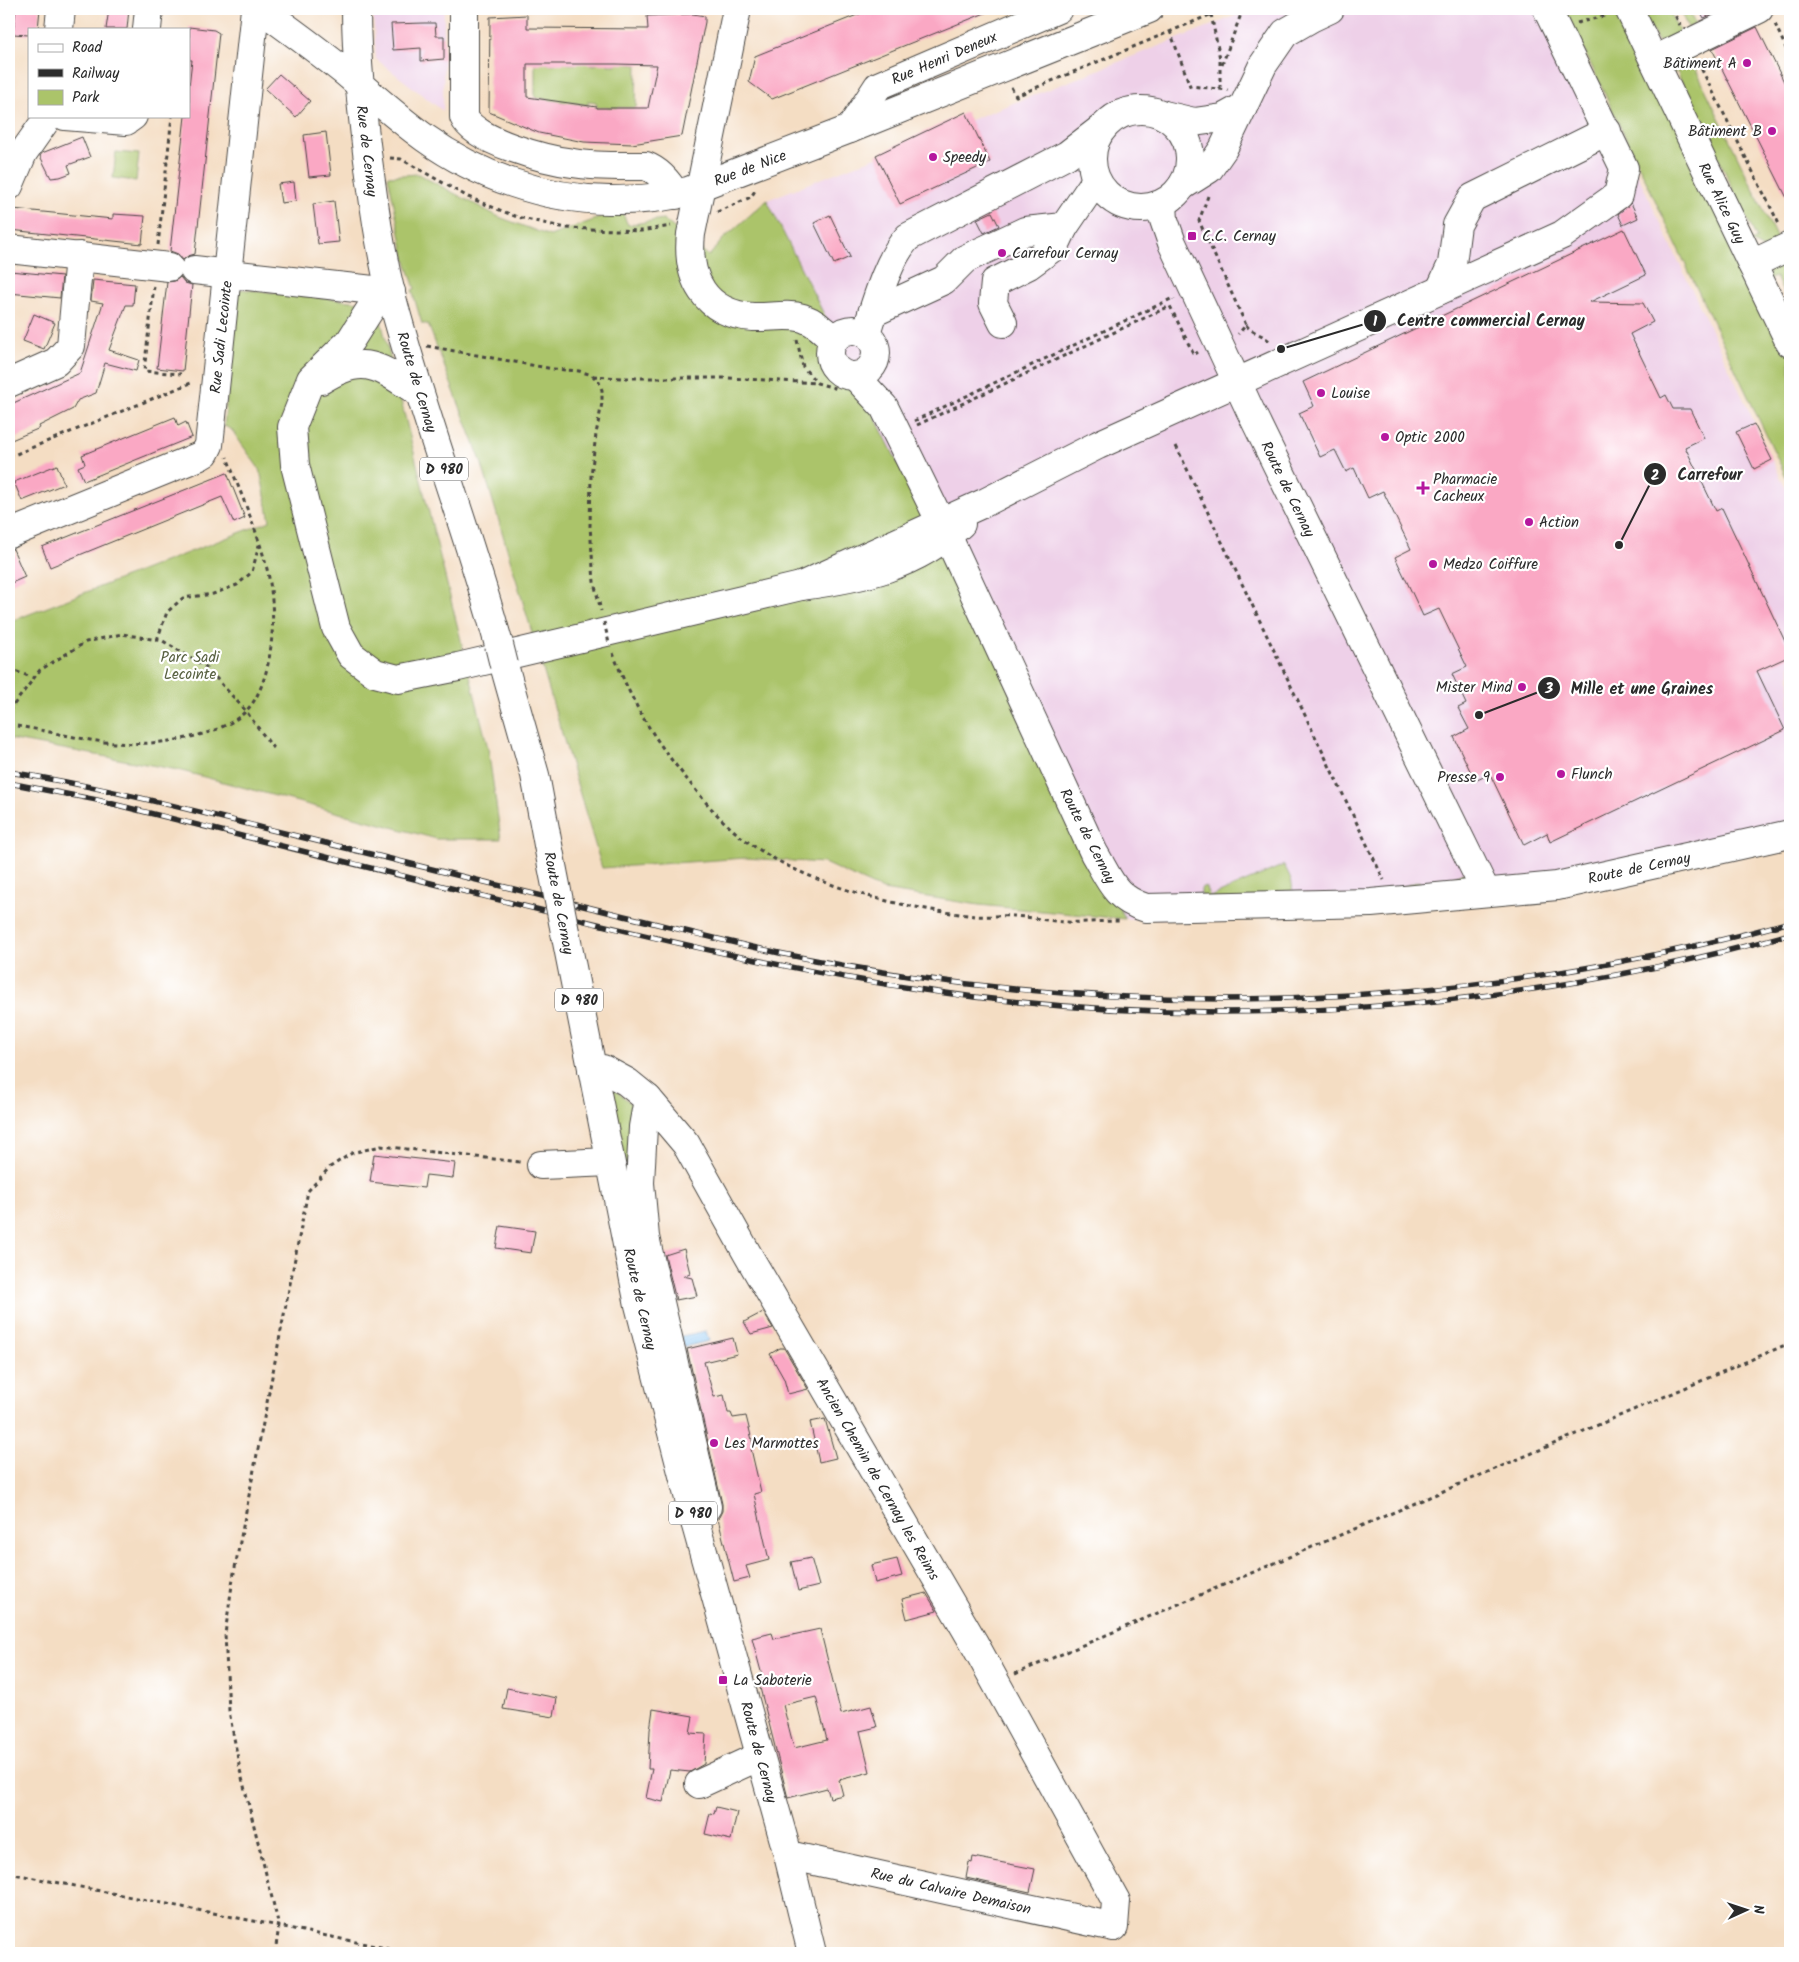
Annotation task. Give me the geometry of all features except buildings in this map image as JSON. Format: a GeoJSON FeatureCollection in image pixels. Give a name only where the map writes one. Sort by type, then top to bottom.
{"type":"FeatureCollection","features":[{"type":"Feature","properties":{"kind":"street"},"geometry":{"type":"LineString","coordinates":[[59,28],[61,9]]}},
{"type":"Feature","properties":{"kind":"street"},"geometry":{"type":"LineString","coordinates":[[147,28],[149,9]]}},
{"type":"Feature","properties":{"kind":"street","name":"Rue Sadi Lecointe"},"geometry":{"type":"LineString","coordinates":[[210,441],[255,9]]}},
{"type":"Feature","properties":{"kind":"street","name":"Rue de Nice"},"geometry":{"type":"LineString","coordinates":[[261,9],[325,56],[386,109],[425,139],[468,165],[511,182],[556,195],[579,199],[626,200],[676,195],[701,186],[850,129],[1148,9]]}},
{"type":"Feature","properties":{"kind":"street","name":"Rue de Cernay"},"geometry":{"type":"LineString","coordinates":[[356,9],[359,84],[379,241],[390,292]]}},
{"type":"Feature","properties":{"kind":"street"},"geometry":{"type":"LineString","coordinates":[[464,9],[464,117],[466,123],[479,133],[506,145],[546,158],[573,163],[646,166],[656,171],[670,185],[676,195]]}},
{"type":"Feature","properties":{"kind":"street"},"geometry":{"type":"LineString","coordinates":[[737,9],[701,186],[692,234],[690,259],[698,286],[720,308],[742,316],[795,316],[804,318],[814,323],[834,340]]}},
{"type":"Feature","properties":{"kind":"street","name":"Rue Henri Deneux"},"geometry":{"type":"LineString","coordinates":[[850,129],[878,86],[1058,9]]}},
{"type":"Feature","properties":{"kind":"street"},"geometry":{"type":"LineString","coordinates":[[1102,128],[1092,153],[1092,167],[1096,180],[1103,191],[1113,200],[1124,206],[1137,208],[1150,208],[1173,196],[1209,170],[1223,149],[1262,65],[1285,33],[1330,9]]}},
{"type":"Feature","properties":{"kind":"street","name":"Rue Alice Guy"},"geometry":{"type":"LineString","coordinates":[[1621,11],[1654,60],[1790,343]]}},
{"type":"Feature","properties":{"kind":"street"},"geometry":{"type":"LineString","coordinates":[[1654,60],[1688,43],[1765,13]]}},
{"type":"Feature","properties":{"kind":"street"},"geometry":{"type":"LineString","coordinates":[[801,586],[943,529],[984,503],[1098,444],[1562,236],[1618,195],[1624,168],[1552,14]]}},
{"type":"Feature","properties":{"kind":"street"},"geometry":{"type":"LineString","coordinates":[[1064,227],[1025,231],[965,259],[944,280],[869,323],[859,330],[845,331],[834,340],[830,354],[832,362],[841,372],[855,376],[868,370],[876,358],[875,344],[869,323],[894,258],[901,244],[908,236],[1067,155],[1115,117],[1131,111],[1148,110],[1194,122],[1223,118],[1243,107]]}},
{"type":"Feature","properties":{"kind":"street"},"geometry":{"type":"LineString","coordinates":[[1164,115],[1175,123],[1184,134],[1189,147],[1188,174],[1173,196]]}},
{"type":"Feature","properties":{"kind":"street"},"geometry":{"type":"LineString","coordinates":[[9,186],[23,153],[48,118]]}},
{"type":"Feature","properties":{"kind":"street"},"geometry":{"type":"LineString","coordinates":[[85,118],[115,121],[126,121],[130,118]]}},
{"type":"Feature","properties":{"kind":"street"},"geometry":{"type":"LineString","coordinates":[[1440,290],[1452,264],[1457,225],[1472,198],[1607,131]]}},
{"type":"Feature","properties":{"kind":"street"},"geometry":{"type":"LineString","coordinates":[[1003,323],[993,302],[995,282],[1029,265],[1055,246],[1064,227],[1096,180]]}},
{"type":"Feature","properties":{"kind":"street","name":"Route de Cernay"},"geometry":{"type":"LineString","coordinates":[[1173,196],[1164,220],[1172,243],[1236,382],[1486,892]]}},
{"type":"Feature","properties":{"kind":"street"},"geometry":{"type":"LineString","coordinates":[[1752,264],[1790,246]]}},
{"type":"Feature","properties":{"kind":"street"},"geometry":{"type":"LineString","coordinates":[[9,249],[390,292]]}},
{"type":"Feature","properties":{"kind":"street"},"geometry":{"type":"LineString","coordinates":[[9,383],[56,362],[72,346],[79,256]]}},
{"type":"Feature","properties":{"kind":"street"},"geometry":{"type":"LineString","coordinates":[[390,292],[373,304],[350,341],[311,379],[292,427],[295,466],[336,628],[350,655],[375,673],[398,679],[801,586],[848,580],[888,569],[919,564],[943,568],[967,578]]}},
{"type":"Feature","properties":{"kind":"street","name":"Route de Cernay"},"geometry":{"type":"LineString","coordinates":[[390,292],[418,392],[456,503],[535,775],[639,1305],[695,1522],[788,1855],[812,1953]]}},
{"type":"Feature","properties":{"kind":"street"},"geometry":{"type":"LineString","coordinates":[[301,401],[320,381],[335,371],[349,366],[365,364],[388,372],[418,392]]}},
{"type":"Feature","properties":{"kind":"street","name":"Route de Cernay"},"geometry":{"type":"LineString","coordinates":[[855,376],[903,428],[943,529],[1094,853],[1117,892],[1138,906],[1371,903],[1557,886],[1790,834]]}},
{"type":"Feature","properties":{"kind":"street"},"geometry":{"type":"LineString","coordinates":[[9,534],[200,456],[205,452],[210,441]]}},
{"type":"Feature","properties":{"kind":"street"},"geometry":{"type":"LineString","coordinates":[[888,569],[917,556],[943,529]]}},
{"type":"Feature","properties":{"kind":"street","name":"Ancien Chemin de Cernay les Reims"},"geometry":{"type":"LineString","coordinates":[[592,1069],[603,1069],[627,1082],[648,1099],[686,1144],[748,1255],[996,1683],[1116,1901],[1114,1927]]}},
{"type":"Feature","properties":{"kind":"street","name":"Route de Cernay"},"geometry":{"type":"LineString","coordinates":[[648,1099],[643,1127],[640,1183],[645,1237],[707,1508],[695,1522]]}},
{"type":"Feature","properties":{"kind":"street"},"geometry":{"type":"LineString","coordinates":[[541,1164],[610,1162]]}},
{"type":"Feature","properties":{"kind":"street"},"geometry":{"type":"LineString","coordinates":[[699,1784],[760,1756]]}},
{"type":"Feature","properties":{"kind":"street","name":"Rue du Calvaire Demaison"},"geometry":{"type":"LineString","coordinates":[[788,1855],[1114,1927]]}},
{"type":"Feature","properties":{"kind":"path"},"geometry":{"type":"LineString","coordinates":[[1220,89],[1222,68],[1243,9]]}},
{"type":"Feature","properties":{"kind":"path"},"geometry":{"type":"LineString","coordinates":[[1672,9],[1790,246]]}},
{"type":"Feature","properties":{"kind":"path"},"geometry":{"type":"LineString","coordinates":[[1552,14],[1621,11]]}},
{"type":"Feature","properties":{"kind":"path"},"geometry":{"type":"LineString","coordinates":[[1765,13],[1790,58]]}},
{"type":"Feature","properties":{"kind":"path"},"geometry":{"type":"LineString","coordinates":[[1210,14],[1222,68]]}},
{"type":"Feature","properties":{"kind":"path"},"geometry":{"type":"LineString","coordinates":[[903,428],[1173,298],[1177,307]]}},
{"type":"Feature","properties":{"kind":"path"},"geometry":{"type":"LineString","coordinates":[[903,428],[1170,306],[1194,355],[1200,352],[1196,345]]}},
{"type":"Feature","properties":{"kind":"path"},"geometry":{"type":"LineString","coordinates":[[1246,325],[1251,332],[1266,336],[1276,350],[1281,362]]}},
{"type":"Feature","properties":{"kind":"path"},"geometry":{"type":"LineString","coordinates":[[405,342],[553,369],[621,378],[728,378],[817,383]]}},
{"type":"Feature","properties":{"kind":"path"},"geometry":{"type":"LineString","coordinates":[[592,375],[599,382],[602,390],[602,403],[591,476],[591,557],[594,582],[609,643],[632,699],[662,750],[716,814],[745,839],[785,865],[837,886],[900,904],[976,916],[1014,916],[1067,922],[1140,920],[1138,906]]}},
{"type":"Feature","properties":{"kind":"path"},"geometry":{"type":"LineString","coordinates":[[9,457],[191,383]]}},
{"type":"Feature","properties":{"kind":"path"},"geometry":{"type":"LineString","coordinates":[[9,725],[114,743],[152,743],[225,727],[246,711],[255,699],[269,659],[273,623],[270,582],[259,544],[224,448],[210,441]]}},
{"type":"Feature","properties":{"kind":"path"},"geometry":{"type":"LineString","coordinates":[[1176,446],[1386,885]]}},
{"type":"Feature","properties":{"kind":"path"},"geometry":{"type":"LineString","coordinates":[[157,640],[167,612],[183,598],[213,594],[237,585],[252,572],[259,544]]}},
{"type":"Feature","properties":{"kind":"path"},"geometry":{"type":"LineString","coordinates":[[9,711],[40,670],[86,642],[122,634],[163,642],[206,667],[246,711],[275,751]]}},
{"type":"Feature","properties":{"kind":"path"},"geometry":{"type":"LineString","coordinates":[[9,669],[34,678]]}},
{"type":"Feature","properties":{"kind":"path"},"geometry":{"type":"LineString","coordinates":[[275,1953],[279,1926],[240,1770],[229,1711],[224,1634],[233,1578],[308,1191],[330,1167],[352,1153],[381,1146],[541,1164]]}},
{"type":"Feature","properties":{"kind":"path"},"geometry":{"type":"LineString","coordinates":[[996,1683],[1790,1342]]}},
{"type":"Feature","properties":{"kind":"path"},"geometry":{"type":"LineString","coordinates":[[9,1873],[409,1953]]}},
{"type":"Feature","properties":{"kind":"shaded area"},"geometry":{"type":"Polygon","coordinates":[[[373,9],[444,9],[443,111],[376,59],[373,9]]]}},
{"type":"Feature","properties":{"kind":"shaded area"},"geometry":{"type":"Polygon","coordinates":[[[1253,9],[1560,9],[1790,498],[1790,838],[1351,914],[1125,919],[767,200],[1253,9]]]}},
{"type":"Feature","properties":{"kind":"shaded area"},"geometry":{"type":"Polygon","coordinates":[[[1694,9],[1731,9],[1701,24],[1694,9]]]}},
{"type":"Feature","properties":{"kind":"green space"},"geometry":{"type":"Polygon","coordinates":[[[1623,9],[1790,356],[1790,485],[1565,10],[1623,9]]]}},
{"type":"Feature","properties":{"kind":"green space"},"geometry":{"type":"Polygon","coordinates":[[[1638,9],[1668,9],[1683,39],[1659,42],[1638,9]]]}},
{"type":"Feature","properties":{"kind":"green space"},"geometry":{"type":"Polygon","coordinates":[[[1679,9],[1688,9],[1695,24],[1688,28],[1679,9]]]}},
{"type":"Feature","properties":{"kind":"green space"},"geometry":{"type":"Polygon","coordinates":[[[1687,51],[1779,243],[1765,250],[1751,242],[1757,239],[1677,72],[1669,74],[1671,59],[1687,51]]]}},
{"type":"Feature","properties":{"kind":"green space"},"geometry":{"type":"Polygon","coordinates":[[[535,59],[548,59],[548,64],[556,64],[556,60],[568,60],[568,64],[576,64],[576,60],[588,60],[588,64],[596,65],[596,60],[608,60],[608,65],[616,65],[616,60],[628,60],[628,64],[637,65],[636,108],[597,108],[596,102],[588,101],[588,105],[535,98],[535,59]]]}},
{"type":"Feature","properties":{"kind":"green space"},"geometry":{"type":"Polygon","coordinates":[[[116,152],[139,154],[136,181],[113,178],[116,152]]]}},
{"type":"Feature","properties":{"kind":"green space"},"geometry":{"type":"Polygon","coordinates":[[[418,174],[499,217],[550,236],[621,210],[628,225],[663,219],[709,256],[723,239],[767,200],[1125,919],[979,905],[883,890],[824,863],[745,858],[602,868],[481,461],[428,324],[422,324],[412,290],[415,289],[405,258],[388,176],[418,174]]]}},
{"type":"Feature","properties":{"kind":"green space"},"geometry":{"type":"Polygon","coordinates":[[[1786,258],[1790,267],[1790,307],[1776,277],[1769,279],[1769,265],[1786,258]]]}},
{"type":"Feature","properties":{"kind":"green space","name":"Parc Sadi Lecointe"},"geometry":{"type":"Polygon","coordinates":[[[240,289],[369,303],[379,313],[488,748],[501,839],[437,839],[178,770],[9,739],[9,622],[270,521],[260,470],[231,429],[224,426],[237,292],[240,289]]]}},
{"type":"Feature","properties":{"kind":"green space"},"geometry":{"type":"Polygon","coordinates":[[[1284,865],[1292,883],[1292,893],[1285,901],[1205,901],[1201,897],[1201,888],[1205,886],[1210,897],[1284,865]]]}},
{"type":"Feature","properties":{"kind":"green space"},"geometry":{"type":"Polygon","coordinates":[[[1467,871],[1473,887],[1425,892],[1467,871]]]}},
{"type":"Feature","properties":{"kind":"green space"},"geometry":{"type":"Polygon","coordinates":[[[1419,881],[1425,892],[1375,897],[1419,881]]]}},
{"type":"Feature","properties":{"kind":"green space"},"geometry":{"type":"Polygon","coordinates":[[[611,1087],[636,1107],[635,1208],[608,1092],[611,1087]]]}},
{"type":"Feature","properties":{"kind":"water"},"geometry":{"type":"Polygon","coordinates":[[[706,1331],[709,1341],[684,1347],[681,1336],[706,1331]]]}},
{"type":"Feature","properties":{"kind":"railway"},"geometry":{"type":"LineString","coordinates":[[9,772],[143,799],[789,955],[913,977],[1039,991],[1165,998],[1292,998],[1418,990],[1543,975],[1668,952],[1790,922]]}},
{"type":"Feature","properties":{"kind":"railway"},"geometry":{"type":"LineString","coordinates":[[9,783],[97,800],[698,948],[867,981],[1031,1003],[1139,1010],[1249,1012],[1360,1007],[1470,997],[1579,982],[1686,961],[1790,934]]}},
{"type":"Feature","properties":{"kind":"place","name":"Bâtiment A"},"geometry":{"type":"Point","coordinates":[1747,63]}},
{"type":"Feature","properties":{"kind":"place","name":"Bâtiment B"},"geometry":{"type":"Point","coordinates":[1772,131]}},
{"type":"Feature","properties":{"kind":"place","name":"Speedy"},"geometry":{"type":"Point","coordinates":[933,157]}},
{"type":"Feature","properties":{"kind":"place","name":"C.C. Cernay"},"geometry":{"type":"Point","coordinates":[1192,236]}},
{"type":"Feature","properties":{"kind":"place","name":"Carrefour Cernay"},"geometry":{"type":"Point","coordinates":[1002,253]}},
{"type":"Feature","properties":{"kind":"place","name":"Centre commercial Cernay"},"geometry":{"type":"Point","coordinates":[1281,349]}},
{"type":"Feature","properties":{"kind":"place","name":"Louise"},"geometry":{"type":"Point","coordinates":[1321,393]}},
{"type":"Feature","properties":{"kind":"place","name":"Optic 2000"},"geometry":{"type":"Point","coordinates":[1385,437]}},
{"type":"Feature","properties":{"kind":"place","name":"Pharmacie Cacheux"},"geometry":{"type":"Point","coordinates":[1423,488]}},
{"type":"Feature","properties":{"kind":"place","name":"Action"},"geometry":{"type":"Point","coordinates":[1529,522]}},
{"type":"Feature","properties":{"kind":"place","name":"Carrefour"},"geometry":{"type":"Point","coordinates":[1619,545]}},
{"type":"Feature","properties":{"kind":"place","name":"Medzo Coiffure"},"geometry":{"type":"Point","coordinates":[1433,564]}},
{"type":"Feature","properties":{"kind":"place","name":"Mister Mind"},"geometry":{"type":"Point","coordinates":[1522,687]}},
{"type":"Feature","properties":{"kind":"place","name":"Mille et une Graines"},"geometry":{"type":"Point","coordinates":[1479,715]}},
{"type":"Feature","properties":{"kind":"place","name":"Flunch"},"geometry":{"type":"Point","coordinates":[1561,774]}},
{"type":"Feature","properties":{"kind":"place","name":"Presse 9"},"geometry":{"type":"Point","coordinates":[1500,777]}},
{"type":"Feature","properties":{"kind":"place","name":"Les Marmottes"},"geometry":{"type":"Point","coordinates":[714,1443]}},
{"type":"Feature","properties":{"kind":"place","name":"La Saboterie"},"geometry":{"type":"Point","coordinates":[723,1680]}}]}
